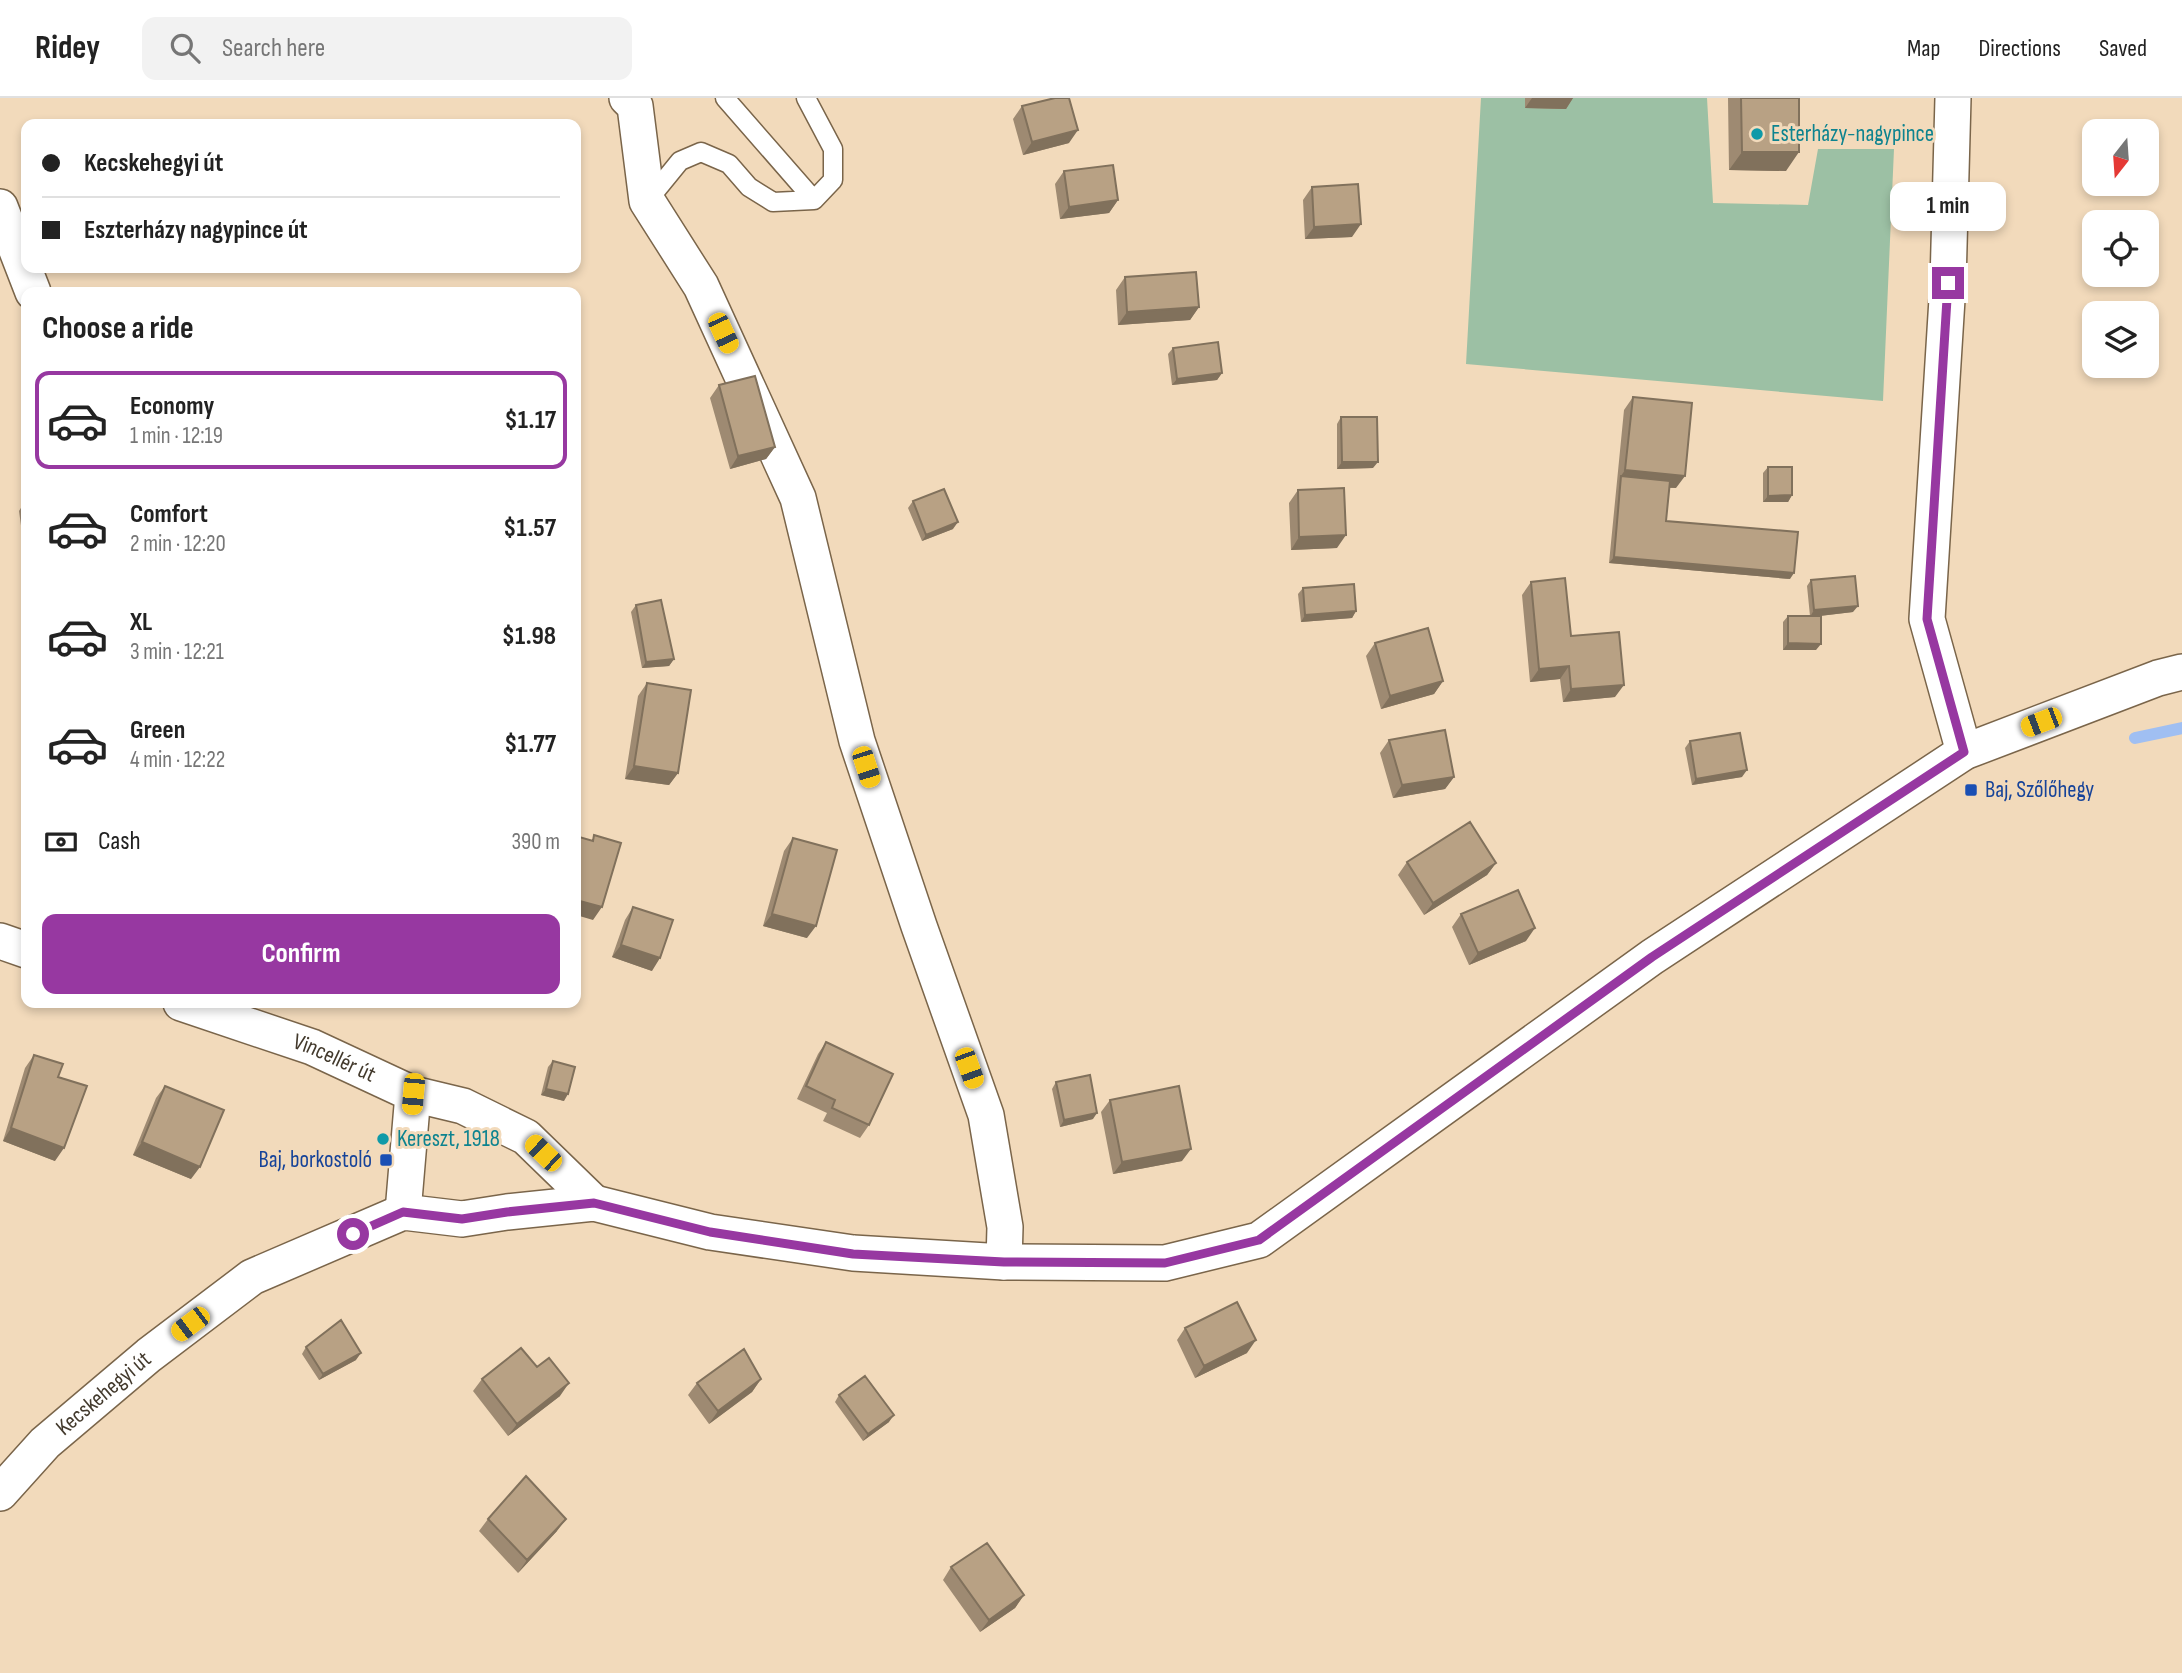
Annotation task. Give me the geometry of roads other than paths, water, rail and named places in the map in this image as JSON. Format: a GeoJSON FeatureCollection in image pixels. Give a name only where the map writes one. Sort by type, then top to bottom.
{"type":"FeatureCollection","features":[{"type":"Feature","properties":{"kind":"street"},"geometry":{"type":"LineString","coordinates":[[627,98],[635,106],[647,201],[701,286],[798,498],[857,741],[986,1115],[1005,1227],[1004,1262]]}},
{"type":"Feature","properties":{"kind":"street"},"geometry":{"type":"LineString","coordinates":[[1953,98],[1948,283],[1927,619],[1964,752]]}},
{"type":"Feature","properties":{"kind":"street"},"geometry":{"type":"LineString","coordinates":[[0,207],[21,261]]}},
{"type":"Feature","properties":{"kind":"street"},"geometry":{"type":"LineString","coordinates":[[413,1094],[403,1212],[462,1219],[594,1203],[710,1232],[853,1254],[1004,1262],[1165,1263],[1259,1240],[1652,957],[1964,752],[2158,678],[2182,672]]}},
{"type":"Feature","properties":{"kind":"street"},"geometry":{"type":"LineString","coordinates":[[0,941],[21,948]]}},
{"type":"Feature","properties":{"kind":"street","name":"Vincellér út"},"geometry":{"type":"LineString","coordinates":[[196,1008],[312,1047],[413,1094],[463,1106],[526,1137],[594,1203]]}},
{"type":"Feature","properties":{"kind":"street","name":"Kecskehegyi út"},"geometry":{"type":"LineString","coordinates":[[0,1493],[45,1443],[149,1355],[253,1277],[403,1212]]}},
{"type":"Feature","properties":{"kind":"lane"},"geometry":{"type":"LineString","coordinates":[[725,98],[814,200]]}},
{"type":"Feature","properties":{"kind":"lane"},"geometry":{"type":"LineString","coordinates":[[647,201],[680,161],[701,152],[729,164],[748,187],[773,202],[814,200],[834,180],[833,149],[806,98]]}},
{"type":"Feature","properties":{"kind":"waterway"},"geometry":{"type":"LineString","coordinates":[[2135,738],[2182,728]]}},
{"type":"Feature","properties":{"kind":"place","name":"Esterházy-nagypince"},"geometry":{"type":"Point","coordinates":[1757,134]}},
{"type":"Feature","properties":{"kind":"place","name":"Baj, Szőlőhegy"},"geometry":{"type":"Point","coordinates":[1971,790]}},
{"type":"Feature","properties":{"kind":"place","name":"Kereszt, 1918"},"geometry":{"type":"Point","coordinates":[383,1139]}},
{"type":"Feature","properties":{"kind":"place","name":"Baj, borkostoló"},"geometry":{"type":"Point","coordinates":[386,1160]}}]}
